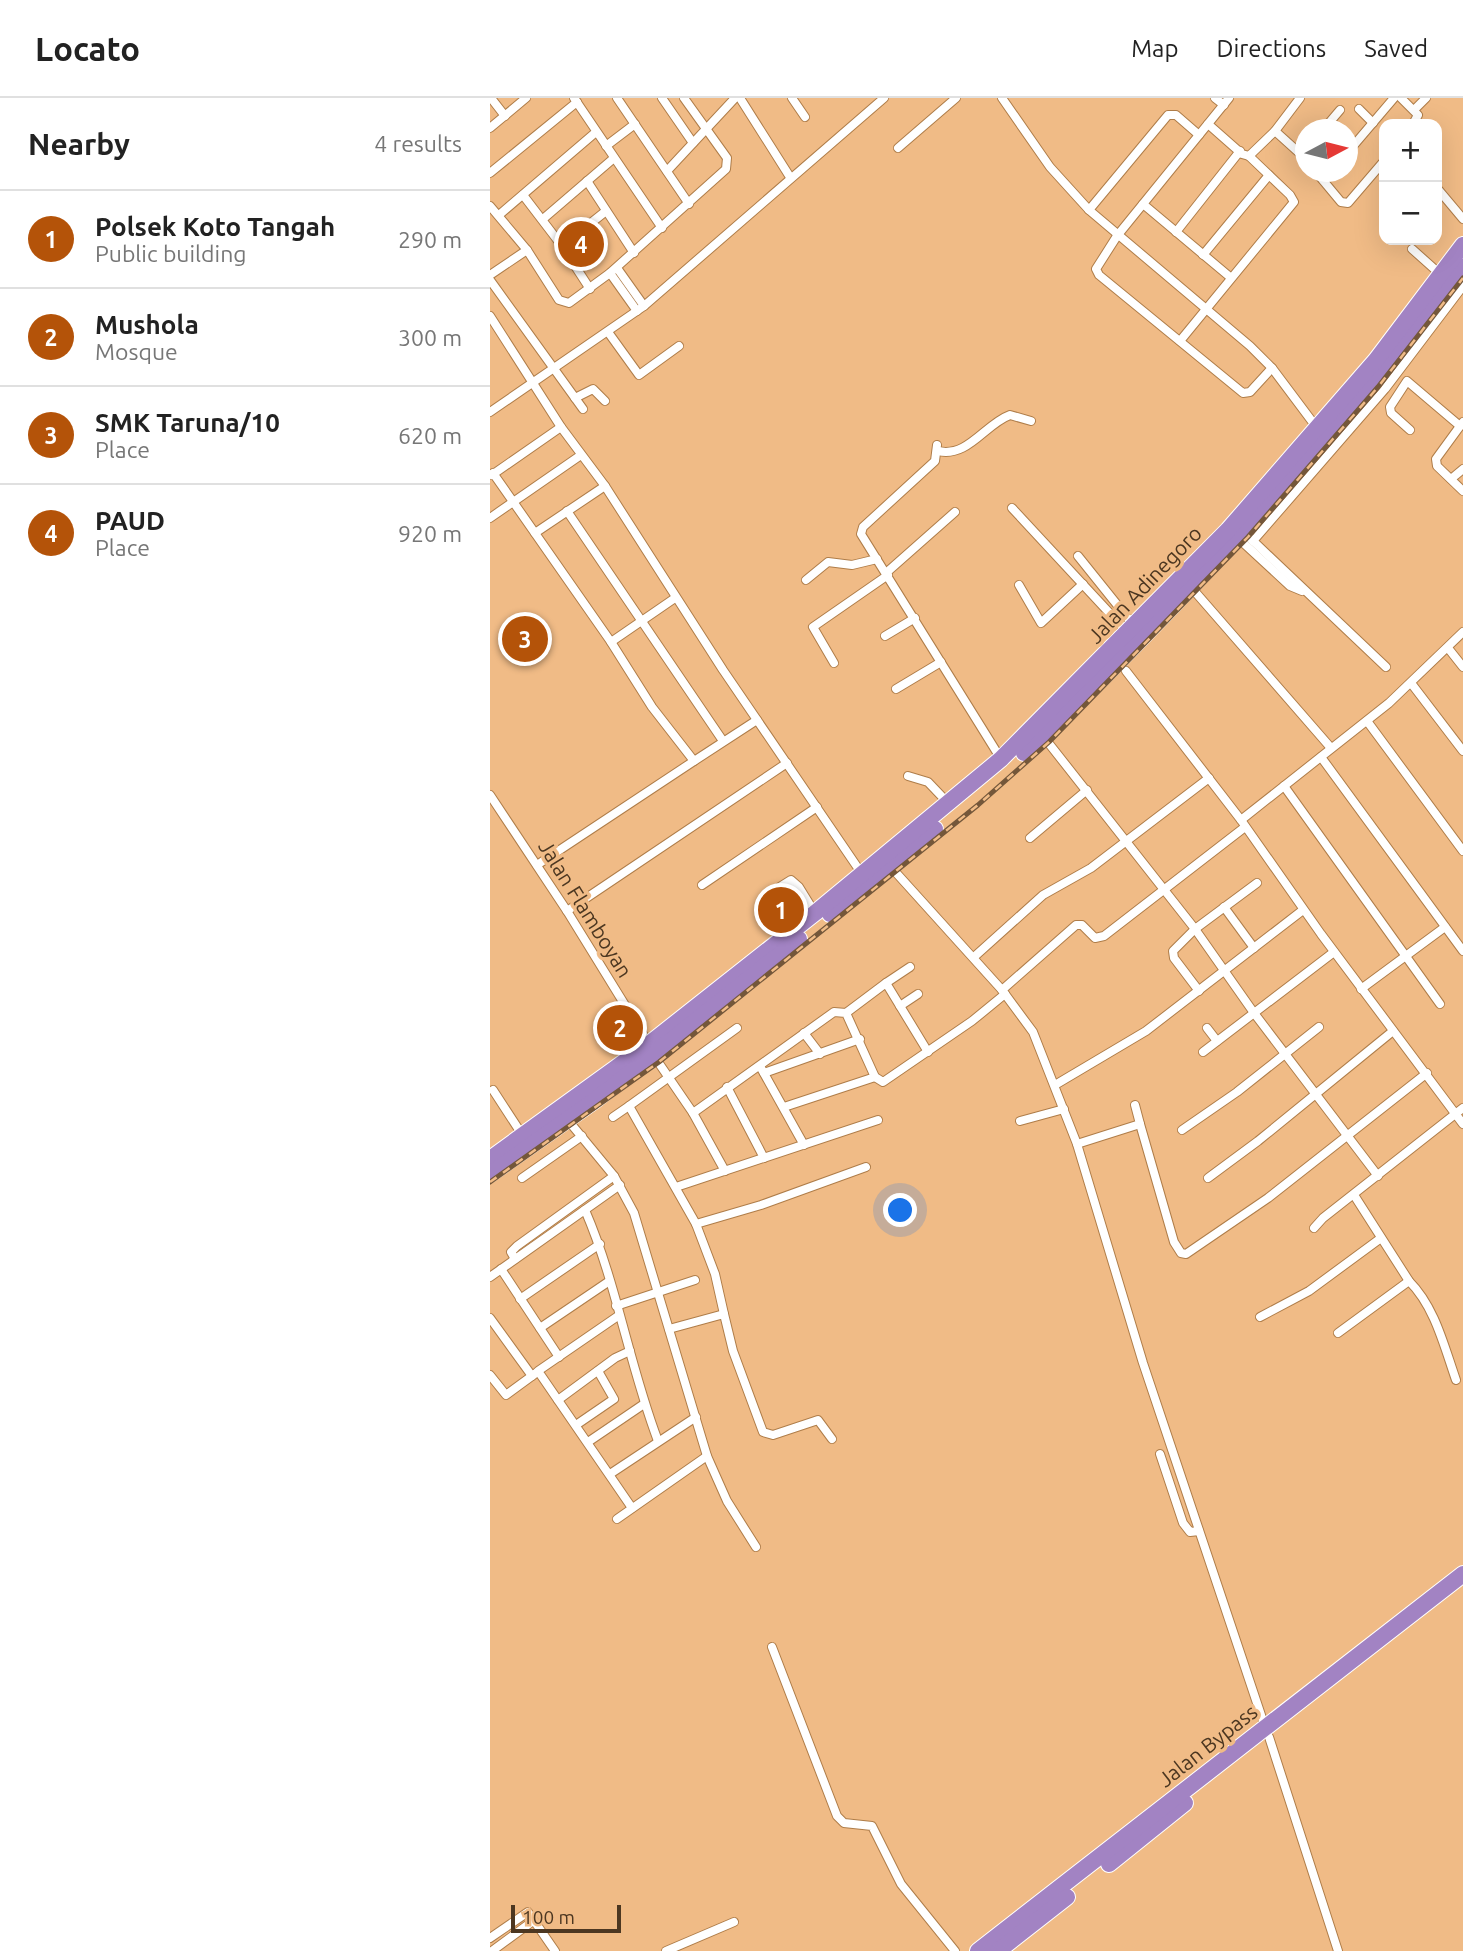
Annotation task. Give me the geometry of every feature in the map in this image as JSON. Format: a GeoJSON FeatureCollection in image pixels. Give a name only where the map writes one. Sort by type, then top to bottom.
{"type":"FeatureCollection","features":[{"type":"Feature","properties":{"kind":"highway","name":"Jalan Adinegoro"},"geometry":{"type":"LineString","coordinates":[[1127,639],[1228,530],[1376,360],[1463,245]]}},
{"type":"Feature","properties":{"kind":"highway"},"geometry":{"type":"LineString","coordinates":[[490,1174],[567,1119],[890,866],[1042,735],[1113,666],[1127,639],[1244,536],[1463,267]]}},
{"type":"Feature","properties":{"kind":"highway","name":"Jalan Adinegoro"},"geometry":{"type":"LineString","coordinates":[[652,1050],[1113,666]]}},
{"type":"Feature","properties":{"kind":"highway"},"geometry":{"type":"LineString","coordinates":[[490,1159],[652,1050]]}},
{"type":"Feature","properties":{"kind":"highway","name":"Jalan Bypass"},"geometry":{"type":"LineString","coordinates":[[978,1951],[1030,1918],[1267,1733],[1463,1574]]}},
{"type":"Feature","properties":{"kind":"highway","name":"Jalan Bypass"},"geometry":{"type":"LineString","coordinates":[[1267,1733],[1463,1587]]}},
{"type":"Feature","properties":{"kind":"highway","name":"Jalan Bypass"},"geometry":{"type":"LineString","coordinates":[[998,1951],[1030,1918]]}},
{"type":"Feature","properties":{"kind":"street"},"geometry":{"type":"LineString","coordinates":[[491,98],[505,116]]}},
{"type":"Feature","properties":{"kind":"street"},"geometry":{"type":"LineString","coordinates":[[490,128],[526,98]]}},
{"type":"Feature","properties":{"kind":"street"},"geometry":{"type":"LineString","coordinates":[[617,98],[689,204]]}},
{"type":"Feature","properties":{"kind":"street"},"geometry":{"type":"LineString","coordinates":[[662,98],[692,143]]}},
{"type":"Feature","properties":{"kind":"street"},"geometry":{"type":"LineString","coordinates":[[490,206],[527,250],[564,304],[590,289],[634,253],[728,165],[727,158],[705,131],[684,98]]}},
{"type":"Feature","properties":{"kind":"street"},"geometry":{"type":"LineString","coordinates":[[667,171],[738,98],[790,177]]}},
{"type":"Feature","properties":{"kind":"street"},"geometry":{"type":"LineString","coordinates":[[805,117],[794,102],[806,98]]}},
{"type":"Feature","properties":{"kind":"street"},"geometry":{"type":"LineString","coordinates":[[490,412],[640,309],[884,98]]}},
{"type":"Feature","properties":{"kind":"street"},"geometry":{"type":"LineString","coordinates":[[898,148],[956,98]]}},
{"type":"Feature","properties":{"kind":"street"},"geometry":{"type":"LineString","coordinates":[[1002,98],[1050,167],[1088,210],[1207,309],[1272,368],[1317,428]]}},
{"type":"Feature","properties":{"kind":"street"},"geometry":{"type":"LineString","coordinates":[[1215,98],[1226,102],[1117,236],[1096,266],[1097,272],[1243,393],[1251,393],[1272,368]]}},
{"type":"Feature","properties":{"kind":"street"},"geometry":{"type":"LineString","coordinates":[[1249,156],[1275,131],[1300,98]]}},
{"type":"Feature","properties":{"kind":"street"},"geometry":{"type":"LineString","coordinates":[[1358,140],[1394,98]]}},
{"type":"Feature","properties":{"kind":"street"},"geometry":{"type":"LineString","coordinates":[[1401,98],[1418,115],[1416,119]]}},
{"type":"Feature","properties":{"kind":"street"},"geometry":{"type":"LineString","coordinates":[[1414,110],[1426,98]]}},
{"type":"Feature","properties":{"kind":"street"},"geometry":{"type":"LineString","coordinates":[[490,173],[575,100],[662,228]]}},
{"type":"Feature","properties":{"kind":"street"},"geometry":{"type":"LineString","coordinates":[[1359,109],[1373,123]]}},
{"type":"Feature","properties":{"kind":"street"},"geometry":{"type":"LineString","coordinates":[[1332,119],[1340,110]]}},
{"type":"Feature","properties":{"kind":"street"},"geometry":{"type":"LineString","coordinates":[[1088,210],[1168,115],[1176,115],[1199,135]]}},
{"type":"Feature","properties":{"kind":"street"},"geometry":{"type":"LineString","coordinates":[[606,146],[635,124]]}},
{"type":"Feature","properties":{"kind":"street"},"geometry":{"type":"LineString","coordinates":[[1180,341],[1294,202],[1249,156],[1208,124]]}},
{"type":"Feature","properties":{"kind":"street"},"geometry":{"type":"LineString","coordinates":[[1275,131],[1295,147]]}},
{"type":"Feature","properties":{"kind":"street"},"geometry":{"type":"LineString","coordinates":[[499,215],[596,132]]}},
{"type":"Feature","properties":{"kind":"street"},"geometry":{"type":"LineString","coordinates":[[1176,232],[1240,151]]}},
{"type":"Feature","properties":{"kind":"street"},"geometry":{"type":"LineString","coordinates":[[543,219],[614,158]]}},
{"type":"Feature","properties":{"kind":"street"},"geometry":{"type":"LineString","coordinates":[[1325,182],[1341,202],[1348,204],[1379,167]]}},
{"type":"Feature","properties":{"kind":"street"},"geometry":{"type":"LineString","coordinates":[[1203,255],[1269,175]]}},
{"type":"Feature","properties":{"kind":"street"},"geometry":{"type":"LineString","coordinates":[[587,181],[634,253]]}},
{"type":"Feature","properties":{"kind":"street"},"geometry":{"type":"LineString","coordinates":[[1442,194],[1463,219]]}},
{"type":"Feature","properties":{"kind":"street"},"geometry":{"type":"LineString","coordinates":[[523,195],[543,219],[590,289]]}},
{"type":"Feature","properties":{"kind":"street"},"geometry":{"type":"LineString","coordinates":[[1143,204],[1230,277]]}},
{"type":"Feature","properties":{"kind":"street"},"geometry":{"type":"LineString","coordinates":[[562,246],[606,211]]}},
{"type":"Feature","properties":{"kind":"street"},"geometry":{"type":"LineString","coordinates":[[1412,249],[1440,274]]}},
{"type":"Feature","properties":{"kind":"street"},"geometry":{"type":"LineString","coordinates":[[527,250],[490,277],[583,409]]}},
{"type":"Feature","properties":{"kind":"street"},"geometry":{"type":"LineString","coordinates":[[613,270],[640,309]]}},
{"type":"Feature","properties":{"kind":"street"},"geometry":{"type":"LineString","coordinates":[[1244,536],[1385,388],[1463,286]]}},
{"type":"Feature","properties":{"kind":"street"},"geometry":{"type":"LineString","coordinates":[[490,316],[533,385],[581,456],[606,486],[675,598],[862,874]]}},
{"type":"Feature","properties":{"kind":"street"},"geometry":{"type":"LineString","coordinates":[[608,332],[639,375],[679,346]]}},
{"type":"Feature","properties":{"kind":"street"},"geometry":{"type":"LineString","coordinates":[[1410,430],[1391,413],[1390,407],[1407,381],[1462,424],[1436,459],[1437,466],[1463,491]]}},
{"type":"Feature","properties":{"kind":"street"},"geometry":{"type":"LineString","coordinates":[[575,398],[593,389],[605,401]]}},
{"type":"Feature","properties":{"kind":"street"},"geometry":{"type":"LineString","coordinates":[[1001,759],[862,537],[863,527],[935,461],[938,448],[948,453],[958,450],[1010,415],[1031,421]]}},
{"type":"Feature","properties":{"kind":"street"},"geometry":{"type":"LineString","coordinates":[[562,427],[492,475],[611,642],[652,707],[694,761]]}},
{"type":"Feature","properties":{"kind":"street"},"geometry":{"type":"LineString","coordinates":[[490,518],[581,456]]}},
{"type":"Feature","properties":{"kind":"street"},"geometry":{"type":"LineString","coordinates":[[1451,479],[1463,469]]}},
{"type":"Feature","properties":{"kind":"street"},"geometry":{"type":"LineString","coordinates":[[534,533],[606,486]]}},
{"type":"Feature","properties":{"kind":"street"},"geometry":{"type":"LineString","coordinates":[[1012,508],[1083,584],[1127,639]]}},
{"type":"Feature","properties":{"kind":"street"},"geometry":{"type":"LineString","coordinates":[[566,511],[723,741]]}},
{"type":"Feature","properties":{"kind":"street"},"geometry":{"type":"LineString","coordinates":[[834,663],[813,627],[887,574],[955,512]]}},
{"type":"Feature","properties":{"kind":"street"},"geometry":{"type":"LineString","coordinates":[[1244,536],[1290,586],[1305,592],[1386,667]]}},
{"type":"Feature","properties":{"kind":"street"},"geometry":{"type":"LineString","coordinates":[[1244,536],[1261,554]]}},
{"type":"Feature","properties":{"kind":"street"},"geometry":{"type":"LineString","coordinates":[[1078,556],[1127,639]]}},
{"type":"Feature","properties":{"kind":"street"},"geometry":{"type":"LineString","coordinates":[[806,580],[828,562],[852,565],[877,559]]}},
{"type":"Feature","properties":{"kind":"street"},"geometry":{"type":"LineString","coordinates":[[1019,586],[1041,623],[1083,584]]}},
{"type":"Feature","properties":{"kind":"street"},"geometry":{"type":"LineString","coordinates":[[1190,586],[1331,748]]}},
{"type":"Feature","properties":{"kind":"street"},"geometry":{"type":"LineString","coordinates":[[611,642],[675,598]]}},
{"type":"Feature","properties":{"kind":"street"},"geometry":{"type":"LineString","coordinates":[[885,636],[915,618]]}},
{"type":"Feature","properties":{"kind":"street"},"geometry":{"type":"LineString","coordinates":[[846,1013],[875,1077],[880,1082],[887,1081],[1004,992],[1076,925],[1082,925],[1095,938],[1101,937],[1367,721],[1463,632]]}},
{"type":"Feature","properties":{"kind":"street"},"geometry":{"type":"LineString","coordinates":[[1448,648],[1463,667]]}},
{"type":"Feature","properties":{"kind":"street"},"geometry":{"type":"LineString","coordinates":[[896,689],[941,662]]}},
{"type":"Feature","properties":{"kind":"street"},"geometry":{"type":"LineString","coordinates":[[1113,666],[1209,778],[1361,989],[1460,1111],[1463,1124]]}},
{"type":"Feature","properties":{"kind":"street"},"geometry":{"type":"LineString","coordinates":[[1411,683],[1463,751]]}},
{"type":"Feature","properties":{"kind":"street"},"geometry":{"type":"LineString","coordinates":[[537,865],[757,720]]}},
{"type":"Feature","properties":{"kind":"street"},"geometry":{"type":"LineString","coordinates":[[1367,721],[1463,851]]}},
{"type":"Feature","properties":{"kind":"street"},"geometry":{"type":"LineString","coordinates":[[1042,735],[1195,929],[1254,1013],[1378,1176]]}},
{"type":"Feature","properties":{"kind":"street"},"geometry":{"type":"LineString","coordinates":[[1321,757],[1463,951]]}},
{"type":"Feature","properties":{"kind":"street"},"geometry":{"type":"LineString","coordinates":[[567,911],[787,763]]}},
{"type":"Feature","properties":{"kind":"street"},"geometry":{"type":"LineString","coordinates":[[908,776],[929,782],[949,804]]}},
{"type":"Feature","properties":{"kind":"street"},"geometry":{"type":"LineString","coordinates":[[974,957],[1043,895],[1072,881],[1209,778]]}},
{"type":"Feature","properties":{"kind":"street"},"geometry":{"type":"LineString","coordinates":[[1284,786],[1440,1004]]}},
{"type":"Feature","properties":{"kind":"street"},"geometry":{"type":"LineString","coordinates":[[1030,838],[1087,790]]}},
{"type":"Feature","properties":{"kind":"street","name":"Jalan Flamboyan"},"geometry":{"type":"LineString","coordinates":[[490,795],[567,911],[693,1113],[725,1171]]}},
{"type":"Feature","properties":{"kind":"street"},"geometry":{"type":"LineString","coordinates":[[702,885],[817,807]]}},
{"type":"Feature","properties":{"kind":"street"},"geometry":{"type":"LineString","coordinates":[[890,866],[1004,992],[1033,1032],[1055,1085],[1077,1144],[1143,1363],[1338,1951]]}},
{"type":"Feature","properties":{"kind":"street"},"geometry":{"type":"LineString","coordinates":[[768,895],[791,880],[799,887],[815,914]]}},
{"type":"Feature","properties":{"kind":"street"},"geometry":{"type":"LineString","coordinates":[[1199,991],[1173,954],[1179,943],[1195,929],[1257,883]]}},
{"type":"Feature","properties":{"kind":"street"},"geometry":{"type":"LineString","coordinates":[[1224,908],[1254,948]]}},
{"type":"Feature","properties":{"kind":"street"},"geometry":{"type":"LineString","coordinates":[[1055,1085],[1124,1046],[1303,910]]}},
{"type":"Feature","properties":{"kind":"street"},"geometry":{"type":"LineString","coordinates":[[1361,989],[1445,927]]}},
{"type":"Feature","properties":{"kind":"street"},"geometry":{"type":"LineString","coordinates":[[1203,1052],[1334,952]]}},
{"type":"Feature","properties":{"kind":"street"},"geometry":{"type":"LineString","coordinates":[[693,1113],[834,1012],[846,1013],[910,967]]}},
{"type":"Feature","properties":{"kind":"street"},"geometry":{"type":"LineString","coordinates":[[886,983],[928,1052]]}},
{"type":"Feature","properties":{"kind":"street"},"geometry":{"type":"LineString","coordinates":[[900,1006],[918,994]]}},
{"type":"Feature","properties":{"kind":"street"},"geometry":{"type":"LineString","coordinates":[[1182,1130],[1222,1104],[1319,1027]]}},
{"type":"Feature","properties":{"kind":"street"},"geometry":{"type":"LineString","coordinates":[[612,1117],[737,1028]]}},
{"type":"Feature","properties":{"kind":"street"},"geometry":{"type":"LineString","coordinates":[[1207,1028],[1217,1041]]}},
{"type":"Feature","properties":{"kind":"street"},"geometry":{"type":"LineString","coordinates":[[1208,1178],[1393,1031]]}},
{"type":"Feature","properties":{"kind":"street"},"geometry":{"type":"LineString","coordinates":[[804,1033],[820,1054]]}},
{"type":"Feature","properties":{"kind":"street"},"geometry":{"type":"LineString","coordinates":[[764,1073],[860,1039]]}},
{"type":"Feature","properties":{"kind":"street"},"geometry":{"type":"LineString","coordinates":[[758,1064],[804,1145]]}},
{"type":"Feature","properties":{"kind":"street"},"geometry":{"type":"LineString","coordinates":[[1135,1105],[1174,1242],[1183,1254],[1193,1252],[1246,1214],[1427,1073]]}},
{"type":"Feature","properties":{"kind":"street"},"geometry":{"type":"LineString","coordinates":[[784,1107],[875,1077]]}},
{"type":"Feature","properties":{"kind":"street"},"geometry":{"type":"LineString","coordinates":[[727,1087],[764,1158]]}},
{"type":"Feature","properties":{"kind":"street"},"geometry":{"type":"LineString","coordinates":[[493,1090],[523,1136]]}},
{"type":"Feature","properties":{"kind":"street"},"geometry":{"type":"LineString","coordinates":[[629,1106],[696,1224],[715,1274],[733,1351],[763,1432],[773,1435],[818,1420],[832,1439]]}},
{"type":"Feature","properties":{"kind":"street"},"geometry":{"type":"LineString","coordinates":[[1020,1121],[1064,1108]]}},
{"type":"Feature","properties":{"kind":"street"},"geometry":{"type":"LineString","coordinates":[[1314,1228],[1323,1217],[1460,1111]]}},
{"type":"Feature","properties":{"kind":"street"},"geometry":{"type":"LineString","coordinates":[[567,1119],[614,1176],[638,1223],[707,1456],[727,1501],[756,1547]]}},
{"type":"Feature","properties":{"kind":"street"},"geometry":{"type":"LineString","coordinates":[[676,1187],[878,1120]]}},
{"type":"Feature","properties":{"kind":"street"},"geometry":{"type":"LineString","coordinates":[[1077,1144],[1140,1124]]}},
{"type":"Feature","properties":{"kind":"street"},"geometry":{"type":"LineString","coordinates":[[522,1178],[582,1136]]}},
{"type":"Feature","properties":{"kind":"street"},"geometry":{"type":"LineString","coordinates":[[696,1224],[761,1205],[866,1167]]}},
{"type":"Feature","properties":{"kind":"street"},"geometry":{"type":"LineString","coordinates":[[515,1259],[511,1252],[517,1246],[614,1176]]}},
{"type":"Feature","properties":{"kind":"street"},"geometry":{"type":"LineString","coordinates":[[490,1277],[620,1185]]}},
{"type":"Feature","properties":{"kind":"street"},"geometry":{"type":"LineString","coordinates":[[1354,1195],[1409,1282],[1420,1292],[1431,1312],[1456,1380]]}},
{"type":"Feature","properties":{"kind":"street"},"geometry":{"type":"LineString","coordinates":[[585,1210],[600,1244],[608,1282],[644,1404],[658,1441]]}},
{"type":"Feature","properties":{"kind":"street"},"geometry":{"type":"LineString","coordinates":[[1260,1317],[1309,1291],[1381,1238]]}},
{"type":"Feature","properties":{"kind":"street"},"geometry":{"type":"LineString","coordinates":[[520,1299],[600,1244]]}},
{"type":"Feature","properties":{"kind":"street"},"geometry":{"type":"LineString","coordinates":[[501,1269],[559,1357]]}},
{"type":"Feature","properties":{"kind":"street"},"geometry":{"type":"LineString","coordinates":[[490,1375],[506,1395],[617,1311],[658,1292],[695,1280]]}},
{"type":"Feature","properties":{"kind":"street"},"geometry":{"type":"LineString","coordinates":[[540,1328],[608,1282]]}},
{"type":"Feature","properties":{"kind":"street"},"geometry":{"type":"LineString","coordinates":[[1338,1333],[1409,1282]]}},
{"type":"Feature","properties":{"kind":"street"},"geometry":{"type":"LineString","coordinates":[[669,1329],[724,1314]]}},
{"type":"Feature","properties":{"kind":"street"},"geometry":{"type":"LineString","coordinates":[[490,1318],[558,1400],[632,1508]]}},
{"type":"Feature","properties":{"kind":"street"},"geometry":{"type":"LineString","coordinates":[[558,1400],[630,1351]]}},
{"type":"Feature","properties":{"kind":"street"},"geometry":{"type":"LineString","coordinates":[[576,1425],[614,1399],[598,1371]]}},
{"type":"Feature","properties":{"kind":"street"},"geometry":{"type":"LineString","coordinates":[[588,1443],[644,1404]]}},
{"type":"Feature","properties":{"kind":"street"},"geometry":{"type":"LineString","coordinates":[[610,1474],[696,1417]]}},
{"type":"Feature","properties":{"kind":"street"},"geometry":{"type":"LineString","coordinates":[[1160,1454],[1182,1523],[1190,1532],[1199,1531]]}},
{"type":"Feature","properties":{"kind":"street"},"geometry":{"type":"LineString","coordinates":[[617,1519],[707,1456]]}},
{"type":"Feature","properties":{"kind":"street"},"geometry":{"type":"LineString","coordinates":[[772,1647],[837,1816],[844,1823],[872,1826],[901,1884],[955,1951]]}},
{"type":"Feature","properties":{"kind":"street"},"geometry":{"type":"LineString","coordinates":[[490,1938],[528,1912],[555,1951]]}},
{"type":"Feature","properties":{"kind":"street"},"geometry":{"type":"LineString","coordinates":[[492,1951],[533,1921]]}},
{"type":"Feature","properties":{"kind":"street"},"geometry":{"type":"LineString","coordinates":[[666,1951],[734,1922]]}},
{"type":"Feature","properties":{"kind":"railway"},"geometry":{"type":"LineString","coordinates":[[490,1182],[659,1062],[978,805],[1049,742],[1248,537],[1378,387],[1463,278]]}},
{"type":"Feature","properties":{"kind":"place","name":"PAUD"},"geometry":{"type":"Point","coordinates":[581,244]}},
{"type":"Feature","properties":{"kind":"place","name":"SMK Taruna/10"},"geometry":{"type":"Point","coordinates":[525,639]}},
{"type":"Feature","properties":{"kind":"place","name":"Polsek Koto Tangah"},"geometry":{"type":"Point","coordinates":[781,910]}},
{"type":"Feature","properties":{"kind":"place","name":"Mushola"},"geometry":{"type":"Point","coordinates":[620,1028]}}]}
